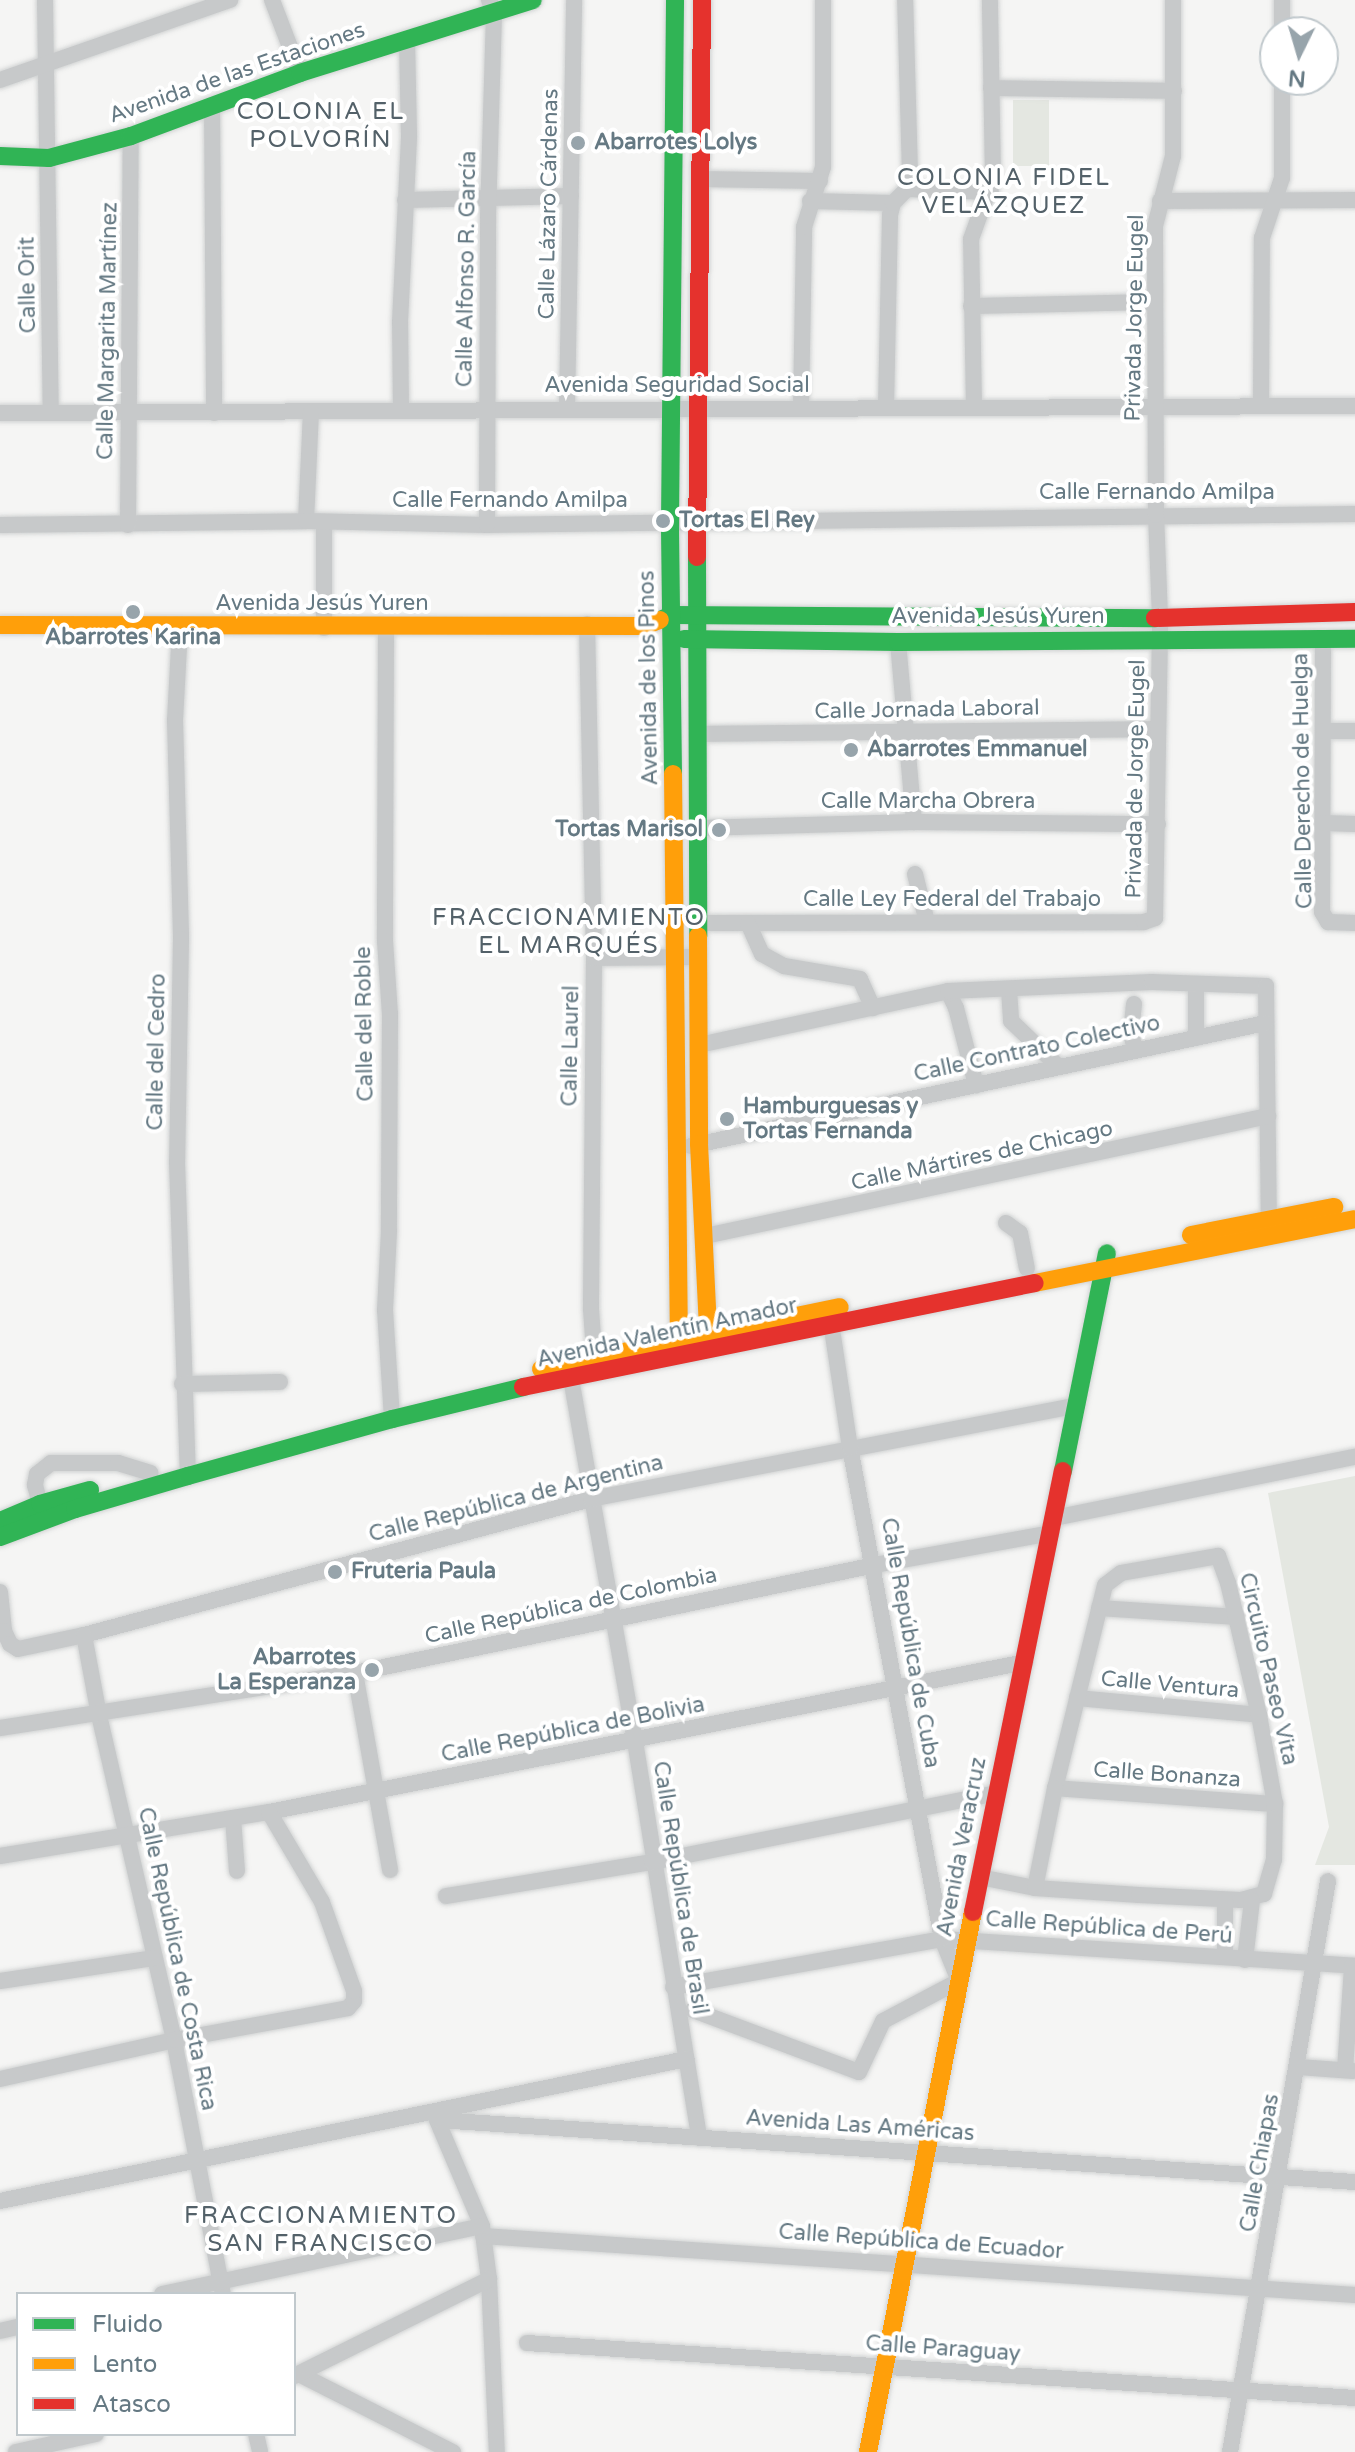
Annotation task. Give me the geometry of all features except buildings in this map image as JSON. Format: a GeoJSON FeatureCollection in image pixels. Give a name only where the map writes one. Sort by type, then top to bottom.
{"type":"FeatureCollection","features":[{"type":"Feature","properties":{"kind":"main road","name":"Avenida de las Estaciones"},"geometry":{"type":"LineString","coordinates":[[0,156],[49,158],[131,136],[300,73],[407,42],[492,7],[533,0]]}},
{"type":"Feature","properties":{"kind":"main road","name":"Avenida de los Pinos"},"geometry":{"type":"LineString","coordinates":[[675,0],[670,523],[679,1347]]}},
{"type":"Feature","properties":{"kind":"main road"},"geometry":{"type":"LineString","coordinates":[[702,0],[697,521],[699,1144],[709,1341]]}},
{"type":"Feature","properties":{"kind":"main road","name":"Avenida Jesús Yuren"},"geometry":{"type":"LineString","coordinates":[[644,626],[672,615],[1160,618],[1355,612]]}},
{"type":"Feature","properties":{"kind":"main road","name":"Avenida Jesús Yuren"},"geometry":{"type":"LineString","coordinates":[[0,625],[386,628],[587,624],[644,626],[673,639],[698,640],[1355,639]]}},
{"type":"Feature","properties":{"kind":"main road","name":"Avenida Valentín Amador"},"geometry":{"type":"LineString","coordinates":[[0,1537],[188,1469],[570,1369],[1269,1227],[1355,1204]]}},
{"type":"Feature","properties":{"kind":"main road","name":"Avenida Valentín Amador"},"geometry":{"type":"LineString","coordinates":[[1269,1227],[1355,1219]]}},
{"type":"Feature","properties":{"kind":"main road","name":"Avenida Valentín Amador"},"geometry":{"type":"LineString","coordinates":[[830,1316],[1027,1268],[1107,1259]]}},
{"type":"Feature","properties":{"kind":"main road","name":"Avenida Veracruz"},"geometry":{"type":"LineString","coordinates":[[868,2452],[929,2153],[959,1981],[1107,1259]]}},
{"type":"Feature","properties":{"kind":"main road","name":"Avenida Valentín Amador"},"geometry":{"type":"LineString","coordinates":[[0,1521],[40,1504],[151,1473],[188,1469]]}},
{"type":"Feature","properties":{"kind":"street","name":"Calle Orit"},"geometry":{"type":"LineString","coordinates":[[45,0],[51,411]]}},
{"type":"Feature","properties":{"kind":"street"},"geometry":{"type":"LineString","coordinates":[[0,80],[230,0]]}},
{"type":"Feature","properties":{"kind":"street"},"geometry":{"type":"LineString","coordinates":[[272,0],[300,73]]}},
{"type":"Feature","properties":{"kind":"street","name":"Calle Lázaro Cárdenas"},"geometry":{"type":"LineString","coordinates":[[567,409],[574,0]]}},
{"type":"Feature","properties":{"kind":"street"},"geometry":{"type":"LineString","coordinates":[[801,407],[804,227],[810,201],[820,181],[823,0]]}},
{"type":"Feature","properties":{"kind":"street"},"geometry":{"type":"LineString","coordinates":[[886,407],[893,203],[907,189],[910,174],[905,0]]}},
{"type":"Feature","properties":{"kind":"street"},"geometry":{"type":"LineString","coordinates":[[974,407],[971,306],[973,227],[991,192],[990,0]]}},
{"type":"Feature","properties":{"kind":"street","name":"Privada Jorge Eugel"},"geometry":{"type":"LineString","coordinates":[[1160,640],[1156,515],[1155,226],[1171,171],[1173,0]]}},
{"type":"Feature","properties":{"kind":"street","name":"Calle Alfonso R. García"},"geometry":{"type":"LineString","coordinates":[[487,525],[492,7]]}},
{"type":"Feature","properties":{"kind":"street"},"geometry":{"type":"LineString","coordinates":[[401,411],[409,135],[407,42]]}},
{"type":"Feature","properties":{"kind":"street"},"geometry":{"type":"LineString","coordinates":[[991,88],[1174,91]]}},
{"type":"Feature","properties":{"kind":"street"},"geometry":{"type":"LineString","coordinates":[[1261,406],[1262,238],[1282,178],[1282,96]]}},
{"type":"Feature","properties":{"kind":"street"},"geometry":{"type":"LineString","coordinates":[[212,105],[214,413]]}},
{"type":"Feature","properties":{"kind":"street","name":"Calle Margarita Martínez"},"geometry":{"type":"LineString","coordinates":[[128,525],[131,136]]}},
{"type":"Feature","properties":{"kind":"street"},"geometry":{"type":"LineString","coordinates":[[699,179],[820,181]]}},
{"type":"Feature","properties":{"kind":"street"},"geometry":{"type":"LineString","coordinates":[[907,189],[991,192]]}},
{"type":"Feature","properties":{"kind":"street"},"geometry":{"type":"LineString","coordinates":[[405,200],[571,196]]}},
{"type":"Feature","properties":{"kind":"street"},"geometry":{"type":"LineString","coordinates":[[1160,201],[1355,200]]}},
{"type":"Feature","properties":{"kind":"street"},"geometry":{"type":"LineString","coordinates":[[810,201],[893,203]]}},
{"type":"Feature","properties":{"kind":"street"},"geometry":{"type":"LineString","coordinates":[[971,306],[1154,302]]}},
{"type":"Feature","properties":{"kind":"street","name":"Avenida Seguridad Social"},"geometry":{"type":"LineString","coordinates":[[0,413],[1355,406]]}},
{"type":"Feature","properties":{"kind":"street"},"geometry":{"type":"LineString","coordinates":[[306,521],[311,412]]}},
{"type":"Feature","properties":{"kind":"street","name":"Calle Fernando Amilpa"},"geometry":{"type":"LineString","coordinates":[[0,525],[306,521],[487,525],[1355,514]]}},
{"type":"Feature","properties":{"kind":"street"},"geometry":{"type":"LineString","coordinates":[[324,522],[324,628]]}},
{"type":"Feature","properties":{"kind":"street","name":"Calle Laurel"},"geometry":{"type":"LineString","coordinates":[[587,624],[594,958],[591,1309],[595,1364]]}},
{"type":"Feature","properties":{"kind":"street","name":"Calle del Cedro"},"geometry":{"type":"LineString","coordinates":[[180,628],[175,798],[181,939],[177,1162],[182,1384],[188,1469]]}},
{"type":"Feature","properties":{"kind":"street","name":"Calle del Roble"},"geometry":{"type":"LineString","coordinates":[[386,628],[385,941],[390,1014],[389,1231],[385,1310],[391,1414]]}},
{"type":"Feature","properties":{"kind":"street","name":"Calle Derecho de Huelga"},"geometry":{"type":"LineString","coordinates":[[1323,639],[1322,912],[1328,922],[1355,923]]}},
{"type":"Feature","properties":{"kind":"street","name":"Privada de Jorge Eugel"},"geometry":{"type":"LineString","coordinates":[[1155,918],[1160,640]]}},
{"type":"Feature","properties":{"kind":"street"},"geometry":{"type":"LineString","coordinates":[[898,642],[903,732],[914,822]]}},
{"type":"Feature","properties":{"kind":"street","name":"Calle Jornada Laboral"},"geometry":{"type":"LineString","coordinates":[[698,734],[1157,729]]}},
{"type":"Feature","properties":{"kind":"street"},"geometry":{"type":"LineString","coordinates":[[1324,731],[1355,731]]}},
{"type":"Feature","properties":{"kind":"street","name":"Calle Marcha Obrera"},"geometry":{"type":"LineString","coordinates":[[699,828],[914,822],[1158,824]]}},
{"type":"Feature","properties":{"kind":"street"},"geometry":{"type":"LineString","coordinates":[[1324,823],[1355,824]]}},
{"type":"Feature","properties":{"kind":"street"},"geometry":{"type":"LineString","coordinates":[[915,874],[927,922]]}},
{"type":"Feature","properties":{"kind":"street","name":"Calle Ley Federal del Trabajo"},"geometry":{"type":"LineString","coordinates":[[699,923],[1144,922],[1155,918]]}},
{"type":"Feature","properties":{"kind":"street"},"geometry":{"type":"LineString","coordinates":[[748,923],[762,954],[784,966],[860,979],[873,1008]]}},
{"type":"Feature","properties":{"kind":"street"},"geometry":{"type":"LineString","coordinates":[[594,958],[699,957]]}},
{"type":"Feature","properties":{"kind":"street"},"geometry":{"type":"LineString","coordinates":[[1196,984],[1196,1038]]}},
{"type":"Feature","properties":{"kind":"street"},"geometry":{"type":"LineString","coordinates":[[699,1045],[948,991],[1009,990],[1028,985],[1266,986],[1269,1227]]}},
{"type":"Feature","properties":{"kind":"street"},"geometry":{"type":"LineString","coordinates":[[1009,990],[1011,1021],[1059,1067]]}},
{"type":"Feature","properties":{"kind":"street"},"geometry":{"type":"LineString","coordinates":[[948,991],[956,1008],[976,1085]]}},
{"type":"Feature","properties":{"kind":"street"},"geometry":{"type":"LineString","coordinates":[[1134,1004],[1131,1032],[1135,1051]]}},
{"type":"Feature","properties":{"kind":"street","name":"Calle Contrato Colectivo"},"geometry":{"type":"LineString","coordinates":[[677,1149],[1265,1023]]}},
{"type":"Feature","properties":{"kind":"street","name":"Calle Mártires de Chicago"},"geometry":{"type":"LineString","coordinates":[[705,1236],[1268,1116]]}},
{"type":"Feature","properties":{"kind":"street"},"geometry":{"type":"LineString","coordinates":[[1006,1223],[1020,1233],[1027,1268]]}},
{"type":"Feature","properties":{"kind":"street","name":"Calle República de Cuba"},"geometry":{"type":"LineString","coordinates":[[830,1316],[850,1448],[898,1687],[917,1810],[942,1939],[959,1981]]}},
{"type":"Feature","properties":{"kind":"street","name":"Calle República de Brasil"},"geometry":{"type":"LineString","coordinates":[[570,1369],[635,1741],[652,1862],[699,2138]]}},
{"type":"Feature","properties":{"kind":"street"},"geometry":{"type":"LineString","coordinates":[[182,1384],[280,1382]]}},
{"type":"Feature","properties":{"kind":"street","name":"Calle República de Argentina"},"geometry":{"type":"LineString","coordinates":[[2,1631],[10,1644],[18,1649],[84,1635],[591,1499],[1077,1405]]}},
{"type":"Feature","properties":{"kind":"street","name":"Calle República de Colombia"},"geometry":{"type":"LineString","coordinates":[[0,1728],[355,1673],[875,1565],[1355,1457]]}},
{"type":"Feature","properties":{"kind":"street"},"geometry":{"type":"LineString","coordinates":[[40,1504],[37,1474],[51,1463],[118,1463],[151,1473]]}},
{"type":"Feature","properties":{"kind":"street","name":"Circuito Paseo Vita"},"geometry":{"type":"LineString","coordinates":[[1035,1888],[1055,1788],[1105,1585],[1121,1573],[1218,1556],[1237,1617],[1275,1804],[1274,1860],[1269,1888],[1252,1900]]}},
{"type":"Feature","properties":{"kind":"street"},"geometry":{"type":"LineString","coordinates":[[0,1592],[2,1631]]}},
{"type":"Feature","properties":{"kind":"street"},"geometry":{"type":"LineString","coordinates":[[1099,1608],[1237,1617]]}},
{"type":"Feature","properties":{"kind":"street","name":"Calle República de Costa Rica"},"geometry":{"type":"LineString","coordinates":[[84,1635],[99,1715],[174,2040],[222,2287]]}},
{"type":"Feature","properties":{"kind":"street","name":"Calle República de Bolivia"},"geometry":{"type":"LineString","coordinates":[[0,1856],[269,1812],[1025,1662]]}},
{"type":"Feature","properties":{"kind":"street"},"geometry":{"type":"LineString","coordinates":[[355,1673],[390,1870]]}},
{"type":"Feature","properties":{"kind":"street","name":"Calle Ventura"},"geometry":{"type":"LineString","coordinates":[[1077,1698],[1259,1715]]}},
{"type":"Feature","properties":{"kind":"street","name":"Calle Bonanza"},"geometry":{"type":"LineString","coordinates":[[1055,1788],[1275,1804]]}},
{"type":"Feature","properties":{"kind":"street"},"geometry":{"type":"LineString","coordinates":[[446,1896],[652,1862],[997,1793]]}},
{"type":"Feature","properties":{"kind":"street"},"geometry":{"type":"LineString","coordinates":[[0,2079],[174,2040],[348,2008],[354,2001],[354,1991],[322,1902],[269,1812]]}},
{"type":"Feature","properties":{"kind":"street"},"geometry":{"type":"LineString","coordinates":[[233,1818],[237,1871]]}},
{"type":"Feature","properties":{"kind":"street"},"geometry":{"type":"LineString","coordinates":[[980,1877],[1035,1888],[1252,1900],[1245,1960]]}},
{"type":"Feature","properties":{"kind":"street","name":"Calle Chiapas"},"geometry":{"type":"LineString","coordinates":[[1230,2452],[1317,1963],[1328,1881]]}},
{"type":"Feature","properties":{"kind":"street"},"geometry":{"type":"LineString","coordinates":[[1225,1900],[1225,1957]]}},
{"type":"Feature","properties":{"kind":"street","name":"Calle República de Perú"},"geometry":{"type":"LineString","coordinates":[[673,1987],[942,1939],[1354,1966]]}},
{"type":"Feature","properties":{"kind":"street"},"geometry":{"type":"LineString","coordinates":[[0,1981],[153,1958]]}},
{"type":"Feature","properties":{"kind":"street"},"geometry":{"type":"LineString","coordinates":[[1299,2067],[1350,2070],[1354,1966]]}},
{"type":"Feature","properties":{"kind":"street"},"geometry":{"type":"LineString","coordinates":[[693,2010],[859,2072],[883,2021],[959,1981]]}},
{"type":"Feature","properties":{"kind":"street"},"geometry":{"type":"LineString","coordinates":[[0,2201],[197,2159],[436,2116],[686,2059]]}},
{"type":"Feature","properties":{"kind":"street"},"geometry":{"type":"LineString","coordinates":[[436,2116],[482,2231],[489,2279],[498,2452]]}},
{"type":"Feature","properties":{"kind":"street","name":"Avenida Las Américas"},"geometry":{"type":"LineString","coordinates":[[436,2116],[699,2138],[1355,2182]]}},
{"type":"Feature","properties":{"kind":"street","name":"Calle República de Ecuador"},"geometry":{"type":"LineString","coordinates":[[179,2292],[222,2287],[482,2231],[1355,2295]]}},
{"type":"Feature","properties":{"kind":"street"},"geometry":{"type":"LineString","coordinates":[[296,2375],[489,2279]]}},
{"type":"Feature","properties":{"kind":"street","name":"Calle Paraguay"},"geometry":{"type":"LineString","coordinates":[[527,2343],[1241,2393],[1355,2398]]}},
{"type":"Feature","properties":{"kind":"street"},"geometry":{"type":"LineString","coordinates":[[296,2375],[453,2452]]}},
{"type":"Feature","properties":{"kind":"street"},"geometry":{"type":"LineString","coordinates":[[16,2452],[87,2436]]}},
{"type":"Feature","properties":{"kind":"shaded area"},"geometry":{"type":"Polygon","coordinates":[[[1013,100],[1049,100],[1049,166],[1013,166],[1013,100]]]}},
{"type":"Feature","properties":{"kind":"shaded area"},"geometry":{"type":"Polygon","coordinates":[[[1355,1476],[1355,1865],[1315,1865],[1329,1827],[1268,1493],[1355,1476]]]}},
{"type":"Feature","properties":{"kind":"traffic: fast"},"geometry":{"type":"LineString","coordinates":[[0,156],[49,158],[131,136],[300,73],[533,0]]}},
{"type":"Feature","properties":{"kind":"traffic: fast"},"geometry":{"type":"LineString","coordinates":[[673,774],[670,523],[675,0]]}},
{"type":"Feature","properties":{"kind":"traffic: fast"},"geometry":{"type":"LineString","coordinates":[[697,557],[698,936]]}},
{"type":"Feature","properties":{"kind":"traffic: fast"},"geometry":{"type":"LineString","coordinates":[[660,620],[672,615],[1155,618]]}},
{"type":"Feature","properties":{"kind":"traffic: fast"},"geometry":{"type":"LineString","coordinates":[[684,639],[898,642],[1355,639]]}},
{"type":"Feature","properties":{"kind":"traffic: fast"},"geometry":{"type":"LineString","coordinates":[[1063,1471],[1107,1253]]}},
{"type":"Feature","properties":{"kind":"traffic: fast"},"geometry":{"type":"LineString","coordinates":[[0,1537],[75,1509],[188,1476],[392,1419],[523,1387]]}},
{"type":"Feature","properties":{"kind":"traffic: fast"},"geometry":{"type":"LineString","coordinates":[[0,1521],[40,1504],[90,1490]]}},
{"type":"Feature","properties":{"kind":"traffic: slow"},"geometry":{"type":"LineString","coordinates":[[0,625],[644,626],[660,620]]}},
{"type":"Feature","properties":{"kind":"traffic: slow"},"geometry":{"type":"LineString","coordinates":[[673,774],[679,1351]]}},
{"type":"Feature","properties":{"kind":"traffic: slow"},"geometry":{"type":"LineString","coordinates":[[698,936],[699,1144],[709,1345]]}},
{"type":"Feature","properties":{"kind":"traffic: slow"},"geometry":{"type":"LineString","coordinates":[[1191,1235],[1334,1207]]}},
{"type":"Feature","properties":{"kind":"traffic: slow"},"geometry":{"type":"LineString","coordinates":[[1035,1283],[1355,1219]]}},
{"type":"Feature","properties":{"kind":"traffic: slow"},"geometry":{"type":"LineString","coordinates":[[541,1369],[840,1307]]}},
{"type":"Feature","properties":{"kind":"traffic: slow"},"geometry":{"type":"LineString","coordinates":[[868,2452],[973,1912]]}},
{"type":"Feature","properties":{"kind":"traffic: jam"},"geometry":{"type":"LineString","coordinates":[[697,557],[702,0]]}},
{"type":"Feature","properties":{"kind":"traffic: jam"},"geometry":{"type":"LineString","coordinates":[[1155,618],[1355,612]]}},
{"type":"Feature","properties":{"kind":"traffic: jam"},"geometry":{"type":"LineString","coordinates":[[523,1387],[1035,1283]]}},
{"type":"Feature","properties":{"kind":"traffic: jam"},"geometry":{"type":"LineString","coordinates":[[973,1912],[1063,1471]]}},
{"type":"Feature","properties":{"kind":"place","name":"Abarrotes Lolys"},"geometry":{"type":"Point","coordinates":[578,143]}},
{"type":"Feature","properties":{"kind":"place","name":"Tortas El Rey"},"geometry":{"type":"Point","coordinates":[663,521]}},
{"type":"Feature","properties":{"kind":"place","name":"Abarrotes Karina"},"geometry":{"type":"Point","coordinates":[133,612]}},
{"type":"Feature","properties":{"kind":"place","name":"Abarrotes Emmanuel"},"geometry":{"type":"Point","coordinates":[851,750]}},
{"type":"Feature","properties":{"kind":"place","name":"Tortas Marisol"},"geometry":{"type":"Point","coordinates":[719,830]}},
{"type":"Feature","properties":{"kind":"place","name":"Hamburguesas y Tortas Fernanda"},"geometry":{"type":"Point","coordinates":[727,1119]}},
{"type":"Feature","properties":{"kind":"place","name":"Fruteria Paula"},"geometry":{"type":"Point","coordinates":[335,1572]}},
{"type":"Feature","properties":{"kind":"place","name":"Abarrotes La Esperanza"},"geometry":{"type":"Point","coordinates":[372,1670]}},
{"type":"Feature","properties":{"kind":"district","name":"COLONIA EL POLVORÍN"},"geometry":{"type":"Point","coordinates":[321,126]}},
{"type":"Feature","properties":{"kind":"district","name":"COLONIA FIDEL VELÁZQUEZ"},"geometry":{"type":"Point","coordinates":[1004,192]}},
{"type":"Feature","properties":{"kind":"district","name":"FRACCIONAMIENTO EL MARQUÉS"},"geometry":{"type":"Point","coordinates":[569,932]}},
{"type":"Feature","properties":{"kind":"district","name":"FRACCIONAMIENTO SAN FRANCISCO"},"geometry":{"type":"Point","coordinates":[321,2230]}}]}
